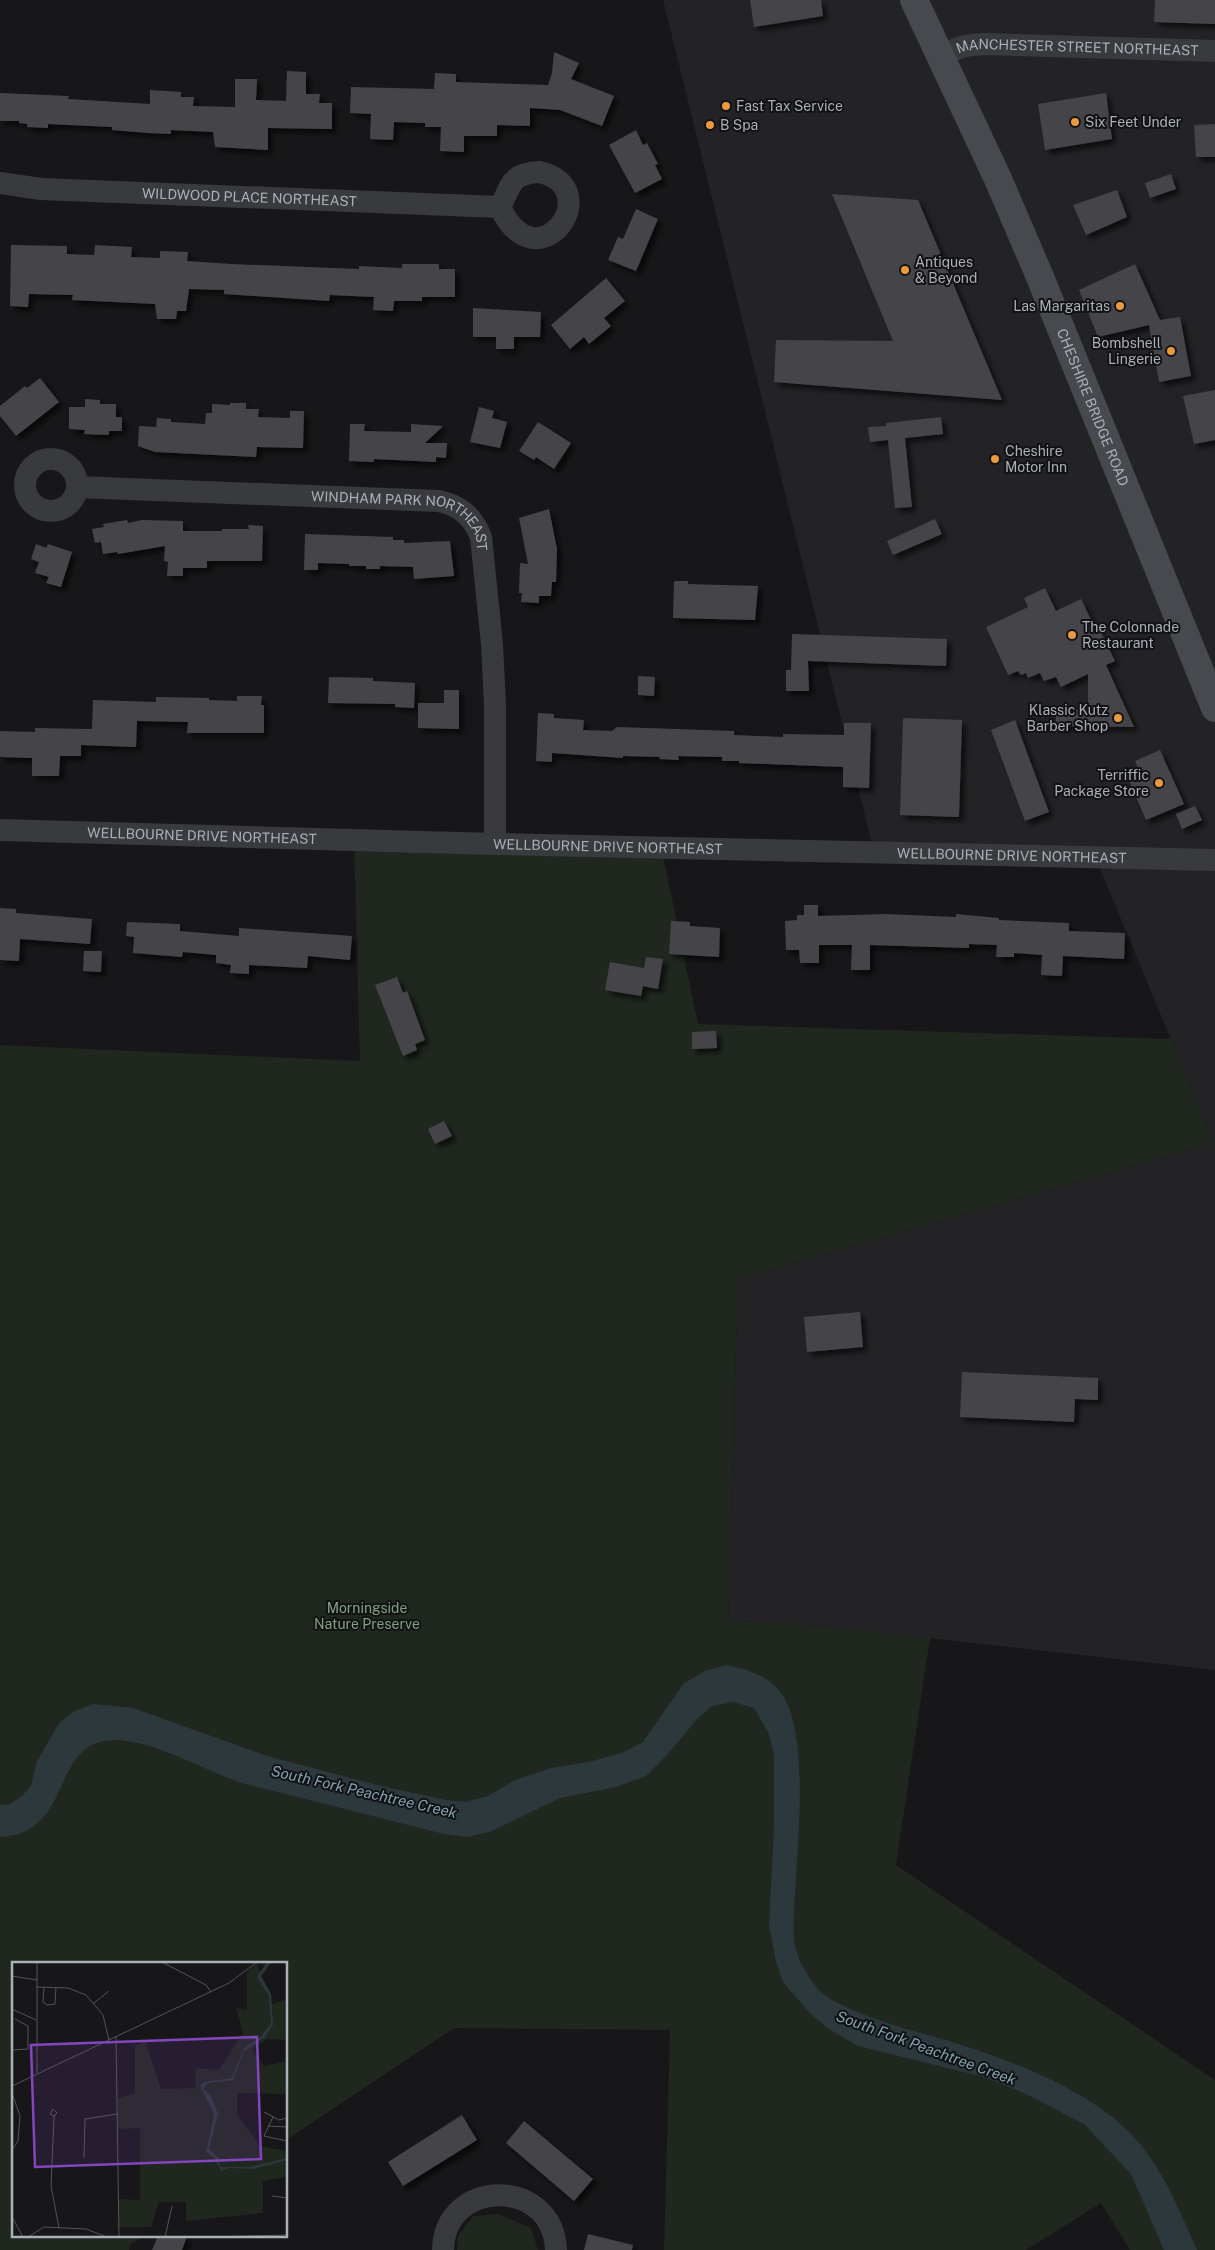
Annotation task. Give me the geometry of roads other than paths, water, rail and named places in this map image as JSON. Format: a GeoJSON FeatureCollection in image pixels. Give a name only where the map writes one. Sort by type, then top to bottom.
{"type":"FeatureCollection","features":[{"type":"Feature","properties":{"kind":"main road","name":"CHESHIRE BRIDGE ROAD"},"geometry":{"type":"LineString","coordinates":[[914,0],[998,179],[1048,295],[1215,708]]}},
{"type":"Feature","properties":{"kind":"street","name":"MANCHESTER STREET NORTHEAST"},"geometry":{"type":"LineString","coordinates":[[940,55],[964,46],[983,44],[1215,52]]}},
{"type":"Feature","properties":{"kind":"street","name":"WILDWOOD PLACE NORTHEAST"},"geometry":{"type":"LineString","coordinates":[[0,183],[41,189],[500,207]]}},
{"type":"Feature","properties":{"kind":"street","name":"WINDHAM PARK NORTHEAST"},"geometry":{"type":"LineString","coordinates":[[76,487],[439,502],[452,504],[465,512],[476,525],[481,537],[492,644],[496,706],[496,844]]}},
{"type":"Feature","properties":{"kind":"street","name":"WELLBOURNE DRIVE NORTHEAST"},"geometry":{"type":"LineString","coordinates":[[0,830],[496,844],[1215,860]]}},
{"type":"Feature","properties":{"kind":"street"},"geometry":{"type":"LineString","coordinates":[[443,2250],[446,2231],[460,2210],[481,2197],[500,2194],[519,2197],[540,2211],[552,2231],[556,2250]]}},
{"type":"Feature","properties":{"kind":"water","name":"South Fork Peachtree Creek"},"geometry":{"type":"Polygon","coordinates":[[[726,1665],[752,1672],[771,1682],[789,1707],[796,1736],[800,1807],[794,1939],[799,1959],[817,1988],[834,2001],[875,2019],[970,2048],[1034,2072],[1094,2104],[1120,2123],[1150,2157],[1172,2196],[1197,2250],[1164,2250],[1131,2174],[1084,2124],[1026,2094],[984,2077],[858,2046],[827,2028],[810,2013],[783,1982],[776,1962],[769,1925],[774,1828],[774,1754],[769,1734],[754,1708],[733,1702],[712,1706],[698,1718],[667,1755],[646,1776],[616,1787],[560,1798],[492,1831],[468,1837],[444,1834],[242,1783],[147,1745],[116,1740],[94,1744],[80,1755],[69,1770],[52,1805],[41,1820],[24,1832],[0,1837],[0,1805],[10,1804],[22,1796],[31,1786],[37,1761],[60,1722],[75,1711],[93,1704],[133,1708],[267,1756],[381,1786],[446,1800],[466,1802],[488,1796],[515,1780],[551,1768],[589,1762],[624,1752],[643,1742],[684,1683],[705,1671],[726,1665]]]}},
{"type":"Feature","properties":{"kind":"place","name":"Fast Tax Service"},"geometry":{"type":"Point","coordinates":[726,106]}},
{"type":"Feature","properties":{"kind":"place","name":"Six Feet Under"},"geometry":{"type":"Point","coordinates":[1075,122]}},
{"type":"Feature","properties":{"kind":"place","name":"B Spa"},"geometry":{"type":"Point","coordinates":[710,125]}},
{"type":"Feature","properties":{"kind":"place","name":"Antiques & Beyond"},"geometry":{"type":"Point","coordinates":[905,270]}},
{"type":"Feature","properties":{"kind":"place","name":"Las Margaritas"},"geometry":{"type":"Point","coordinates":[1120,306]}},
{"type":"Feature","properties":{"kind":"place","name":"Bombshell Lingerie"},"geometry":{"type":"Point","coordinates":[1171,351]}},
{"type":"Feature","properties":{"kind":"place","name":"Cheshire Motor Inn"},"geometry":{"type":"Point","coordinates":[995,459]}},
{"type":"Feature","properties":{"kind":"place","name":"The Colonnade Restaurant"},"geometry":{"type":"Point","coordinates":[1072,635]}},
{"type":"Feature","properties":{"kind":"place","name":"Klassic Kutz Barber Shop"},"geometry":{"type":"Point","coordinates":[1118,718]}},
{"type":"Feature","properties":{"kind":"place","name":"Terriffic Package Store"},"geometry":{"type":"Point","coordinates":[1159,783]}},
{"type":"Feature","properties":{"kind":"park label","name":"Morningside Nature Preserve"},"geometry":{"type":"Point","coordinates":[367,1616]}}]}
